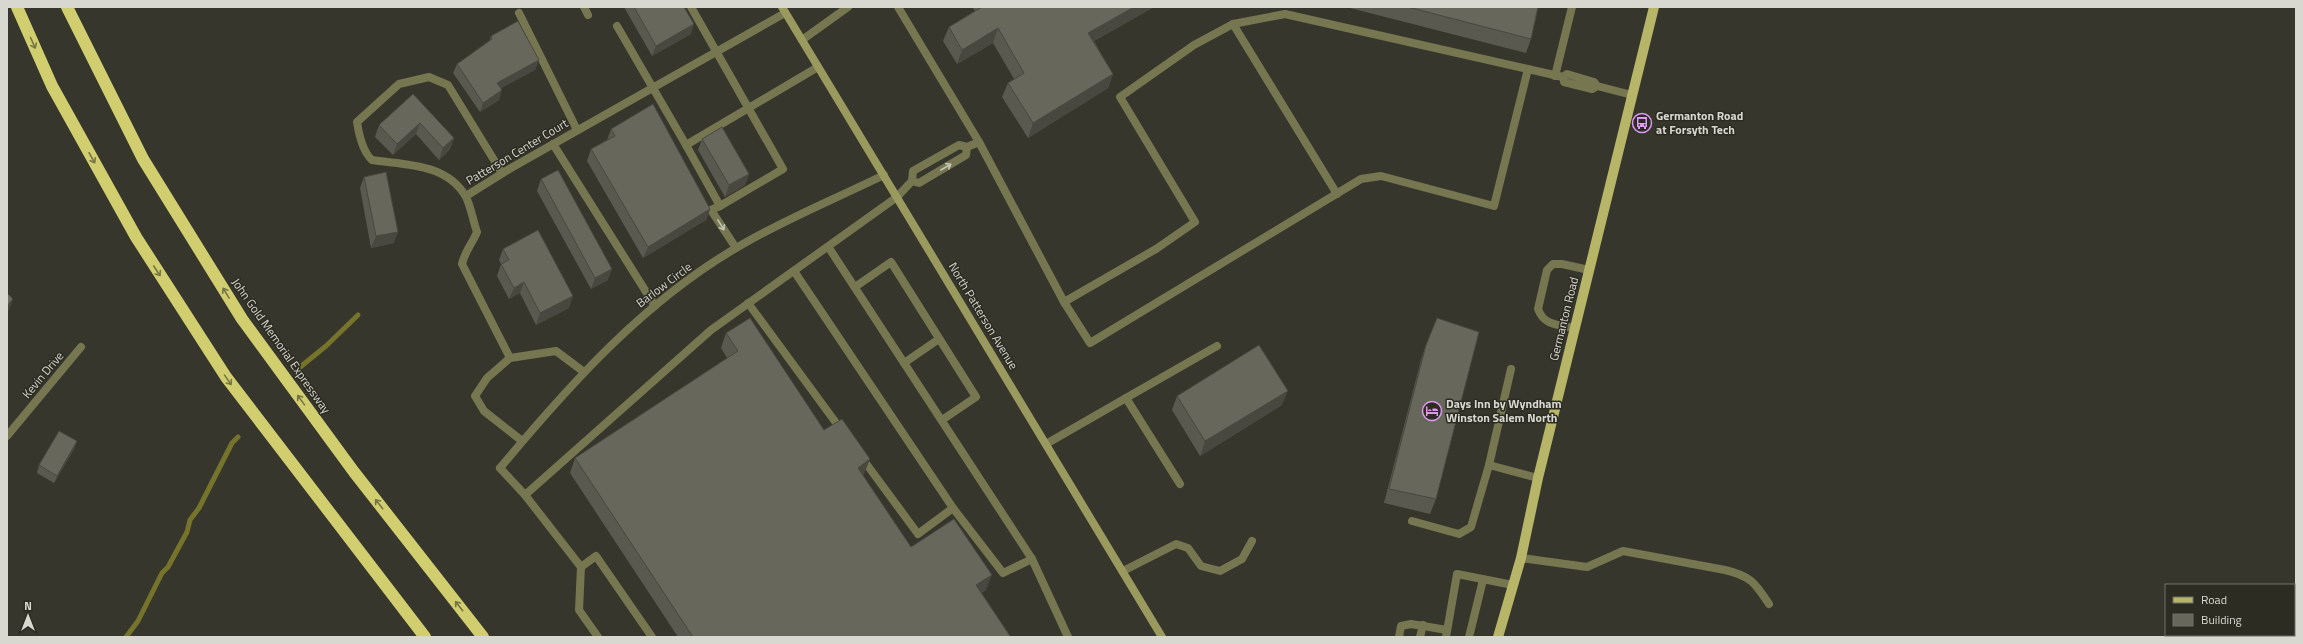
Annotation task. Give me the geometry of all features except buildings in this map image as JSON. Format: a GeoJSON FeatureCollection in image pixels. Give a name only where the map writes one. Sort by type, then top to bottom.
{"type":"FeatureCollection","features":[{"type":"Feature","properties":{"kind":"highway"},"geometry":{"type":"LineString","coordinates":[[17,7],[52,86],[136,237],[209,351],[252,413],[425,637]]}},
{"type":"Feature","properties":{"kind":"highway","name":"John Gold Memorial Expressway"},"geometry":{"type":"LineString","coordinates":[[67,7],[143,159],[242,319],[354,472],[483,637]]}},
{"type":"Feature","properties":{"kind":"main road","name":"Germanton Road"},"geometry":{"type":"LineString","coordinates":[[1498,637],[1521,558],[1538,478],[1654,7]]}},
{"type":"Feature","properties":{"kind":"main road","name":"North Patterson Avenue"},"geometry":{"type":"LineString","coordinates":[[784,10],[1162,637]]}},
{"type":"Feature","properties":{"kind":"street"},"geometry":{"type":"LineString","coordinates":[[584,7],[588,15]]}},
{"type":"Feature","properties":{"kind":"street"},"geometry":{"type":"LineString","coordinates":[[691,7],[716,52],[750,107],[783,169],[711,210],[736,248]]}},
{"type":"Feature","properties":{"kind":"street"},"geometry":{"type":"LineString","coordinates":[[802,40],[848,7]]}},
{"type":"Feature","properties":{"kind":"street"},"geometry":{"type":"LineString","coordinates":[[898,7],[979,142],[1064,302],[1090,343],[1361,179],[1381,176],[1494,206],[1528,69]]}},
{"type":"Feature","properties":{"kind":"street"},"geometry":{"type":"LineString","coordinates":[[1559,77],[1572,7]]}},
{"type":"Feature","properties":{"kind":"street","name":"Patterson Center Court"},"geometry":{"type":"LineString","coordinates":[[510,358],[462,264],[464,252],[472,243],[476,232],[466,196],[577,130],[716,52],[784,10]]}},
{"type":"Feature","properties":{"kind":"street"},"geometry":{"type":"LineString","coordinates":[[519,13],[577,130]]}},
{"type":"Feature","properties":{"kind":"street"},"geometry":{"type":"LineString","coordinates":[[1064,302],[1156,249],[1195,222],[1120,97],[1154,71],[1194,45],[1233,24],[1285,14],[1559,77],[1569,75],[1594,82],[1597,86],[1632,95]]}},
{"type":"Feature","properties":{"kind":"street"},"geometry":{"type":"LineString","coordinates":[[1233,24],[1337,194]]}},
{"type":"Feature","properties":{"kind":"street"},"geometry":{"type":"LineString","coordinates":[[618,26],[720,206]]}},
{"type":"Feature","properties":{"kind":"street"},"geometry":{"type":"LineString","coordinates":[[686,145],[818,67]]}},
{"type":"Feature","properties":{"kind":"street"},"geometry":{"type":"LineString","coordinates":[[466,196],[448,176],[430,169],[372,160],[359,134],[357,122],[399,84],[429,77],[448,86],[502,174]]}},
{"type":"Feature","properties":{"kind":"street"},"geometry":{"type":"LineString","coordinates":[[967,148],[979,142]]}},
{"type":"Feature","properties":{"kind":"street"},"geometry":{"type":"LineString","coordinates":[[553,144],[655,306]]}},
{"type":"Feature","properties":{"kind":"street"},"geometry":{"type":"LineString","coordinates":[[598,637],[579,610],[582,567],[525,495],[711,330],[829,248],[897,197],[912,181],[913,171],[959,144],[967,148]]}},
{"type":"Feature","properties":{"kind":"street"},"geometry":{"type":"LineString","coordinates":[[912,181],[919,183],[966,155],[967,148]]}},
{"type":"Feature","properties":{"kind":"street","name":"Barlow Circle"},"geometry":{"type":"LineString","coordinates":[[525,495],[500,468],[522,441],[584,372],[617,339],[669,293],[736,248],[884,175]]}},
{"type":"Feature","properties":{"kind":"street"},"geometry":{"type":"LineString","coordinates":[[829,248],[1032,558],[1067,634],[1058,637]]}},
{"type":"Feature","properties":{"kind":"street"},"geometry":{"type":"LineString","coordinates":[[855,287],[892,262],[939,340],[976,397],[942,420]]}},
{"type":"Feature","properties":{"kind":"street"},"geometry":{"type":"LineString","coordinates":[[1575,328],[1545,321],[1540,315],[1538,309],[1547,270],[1553,264],[1562,264],[1589,270]]}},
{"type":"Feature","properties":{"kind":"street"},"geometry":{"type":"LineString","coordinates":[[794,271],[953,508],[1003,573],[1032,558]]}},
{"type":"Feature","properties":{"kind":"street"},"geometry":{"type":"LineString","coordinates":[[748,303],[847,438]]}},
{"type":"Feature","properties":{"kind":"street"},"geometry":{"type":"LineString","coordinates":[[904,363],[939,340]]}},
{"type":"Feature","properties":{"kind":"street"},"geometry":{"type":"LineString","coordinates":[[1046,444],[1218,346]]}},
{"type":"Feature","properties":{"kind":"street","name":"Kevin Drive"},"geometry":{"type":"LineString","coordinates":[[7,436],[81,347]]}},
{"type":"Feature","properties":{"kind":"street"},"geometry":{"type":"LineString","coordinates":[[522,441],[484,411],[475,396],[487,378],[510,358],[556,351],[584,372]]}},
{"type":"Feature","properties":{"kind":"street"},"geometry":{"type":"LineString","coordinates":[[1412,521],[1459,534],[1471,527],[1489,465],[1511,369]]}},
{"type":"Feature","properties":{"kind":"street"},"geometry":{"type":"LineString","coordinates":[[1126,398],[1180,484]]}},
{"type":"Feature","properties":{"kind":"street"},"geometry":{"type":"LineString","coordinates":[[856,450],[918,534],[953,508]]}},
{"type":"Feature","properties":{"kind":"street"},"geometry":{"type":"LineString","coordinates":[[1489,465],[1538,478]]}},
{"type":"Feature","properties":{"kind":"street"},"geometry":{"type":"LineString","coordinates":[[1123,572],[1176,544],[1188,548],[1201,566],[1220,571],[1242,558],[1252,541]]}},
{"type":"Feature","properties":{"kind":"street"},"geometry":{"type":"LineString","coordinates":[[1521,558],[1587,567],[1623,551],[1718,568],[1742,574],[1754,582],[1769,604]]}},
{"type":"Feature","properties":{"kind":"street"},"geometry":{"type":"LineString","coordinates":[[582,567],[596,556],[652,637]]}},
{"type":"Feature","properties":{"kind":"street"},"geometry":{"type":"LineString","coordinates":[[1399,637],[1401,626],[1411,624],[1423,625],[1446,634],[1457,574],[1513,585]]}},
{"type":"Feature","properties":{"kind":"street"},"geometry":{"type":"LineString","coordinates":[[1469,637],[1483,580]]}},
{"type":"Feature","properties":{"kind":"street"},"geometry":{"type":"LineString","coordinates":[[1420,637],[1423,625]]}},
{"type":"Feature","properties":{"kind":"waterway"},"geometry":{"type":"LineString","coordinates":[[299,368],[326,346],[358,315]]}},
{"type":"Feature","properties":{"kind":"waterway"},"geometry":{"type":"LineString","coordinates":[[126,637],[138,621],[162,573],[168,567],[187,532],[190,520],[199,508],[232,443],[238,437]]}},
{"type":"Feature","properties":{"kind":"place","name":"Germanton Road at Forsyth Tech"},"geometry":{"type":"Point","coordinates":[1642,123]}},
{"type":"Feature","properties":{"kind":"place","name":"Days Inn by Wyndham Winston Salem North"},"geometry":{"type":"Point","coordinates":[1432,411]}}]}
